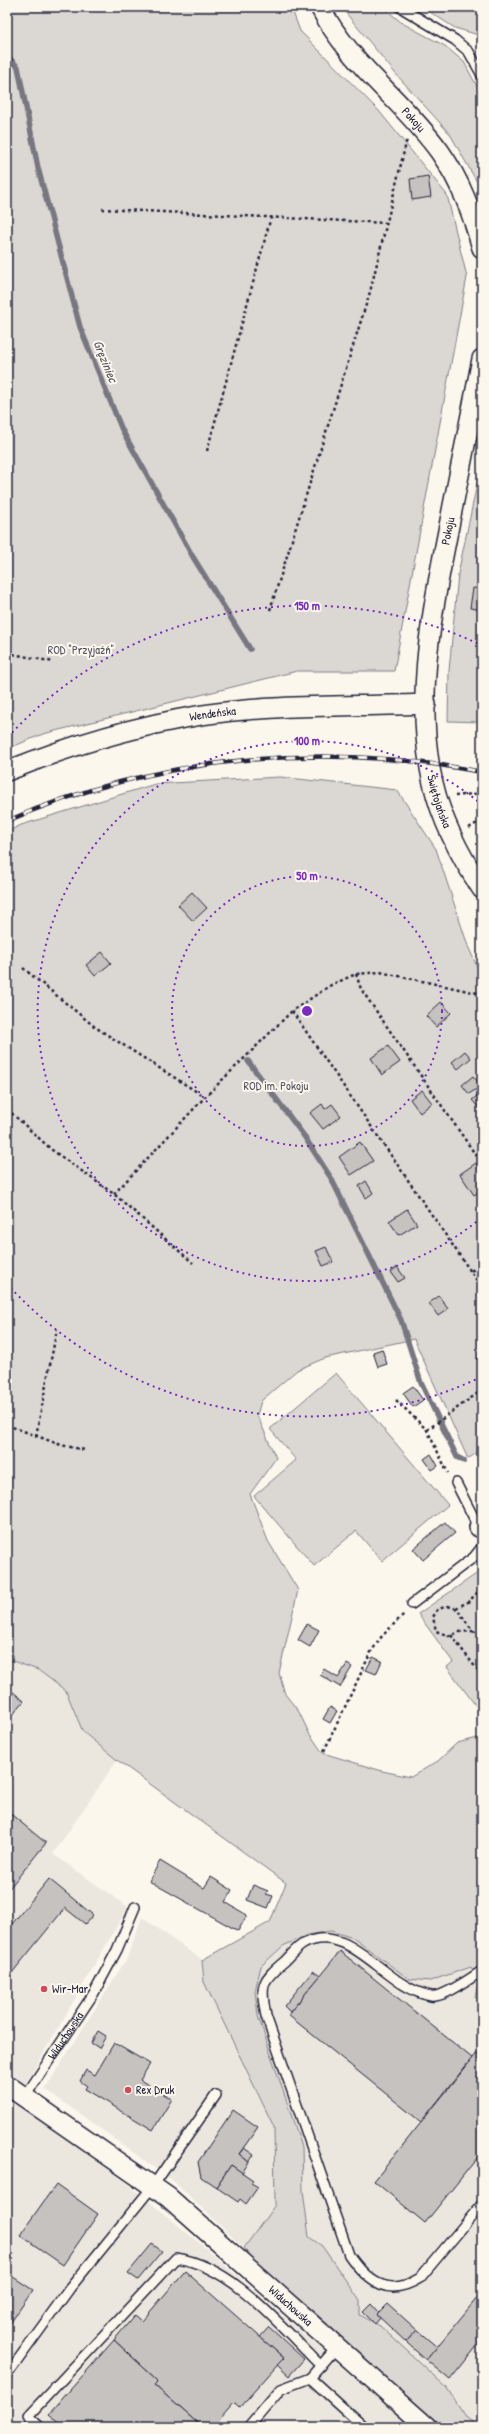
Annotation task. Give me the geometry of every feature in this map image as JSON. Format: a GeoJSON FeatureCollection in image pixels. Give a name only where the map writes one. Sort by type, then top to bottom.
{"type":"FeatureCollection","features":[{"type":"Feature","properties":{"kind":"street","name":"Pokoju"},"geometry":{"type":"LineString","coordinates":[[320,7],[330,27],[352,56],[412,119],[439,151],[461,186],[482,248]]}},
{"type":"Feature","properties":{"kind":"street","name":"Pokoju"},"geometry":{"type":"LineString","coordinates":[[426,704],[432,614],[482,359]]}},
{"type":"Feature","properties":{"kind":"street","name":"Wendeńska"},"geometry":{"type":"LineString","coordinates":[[7,771],[103,738],[165,722],[203,715],[264,710],[426,704]]}},
{"type":"Feature","properties":{"kind":"street","name":"Świętojańska"},"geometry":{"type":"LineString","coordinates":[[426,704],[429,763],[437,799],[456,848],[482,889]]}},
{"type":"Feature","properties":{"kind":"street","name":"Widuchowska"},"geometry":{"type":"LineString","coordinates":[[7,2085],[153,2186],[427,2427]]}},
{"type":"Feature","properties":{"kind":"lane"},"geometry":{"type":"LineString","coordinates":[[400,7],[455,40],[469,52],[482,75]]}},
{"type":"Feature","properties":{"kind":"lane"},"geometry":{"type":"LineString","coordinates":[[456,1483],[481,1528]]}},
{"type":"Feature","properties":{"kind":"lane"},"geometry":{"type":"LineString","coordinates":[[412,1604],[474,1557],[482,1547]]}},
{"type":"Feature","properties":{"kind":"lane","name":"Widuchowska"},"geometry":{"type":"LineString","coordinates":[[24,2098],[94,1993],[117,1950],[135,1907]]}},
{"type":"Feature","properties":{"kind":"lane"},"geometry":{"type":"LineString","coordinates":[[482,1971],[453,1989],[432,1996],[406,1988],[347,1943],[325,1938],[305,1943],[270,1974],[266,1978],[262,1995],[266,2016],[349,2255],[362,2273],[373,2282],[388,2287],[407,2287],[420,2278],[482,2204]]}},
{"type":"Feature","properties":{"kind":"lane"},"geometry":{"type":"LineString","coordinates":[[7,2375],[70,2288],[153,2186],[216,2096]]}},
{"type":"Feature","properties":{"kind":"lane"},"geometry":{"type":"LineString","coordinates":[[40,2427],[28,2416],[176,2258],[191,2260],[237,2284],[321,2366]]}},
{"type":"Feature","properties":{"kind":"lane"},"geometry":{"type":"LineString","coordinates":[[248,2427],[281,2389],[310,2378],[337,2347]]}},
{"type":"Feature","properties":{"kind":"lane"},"geometry":{"type":"LineString","coordinates":[[310,2378],[364,2427]]}},
{"type":"Feature","properties":{"kind":"path"},"geometry":{"type":"LineString","coordinates":[[270,610],[344,381],[387,223],[412,119]]}},
{"type":"Feature","properties":{"kind":"path"},"geometry":{"type":"LineString","coordinates":[[102,209],[387,223]]}},
{"type":"Feature","properties":{"kind":"path"},"geometry":{"type":"LineString","coordinates":[[207,452],[271,217]]}},
{"type":"Feature","properties":{"kind":"path"},"geometry":{"type":"LineString","coordinates":[[7,653],[54,662]]}},
{"type":"Feature","properties":{"kind":"path"},"geometry":{"type":"LineString","coordinates":[[448,796],[482,792]]}},
{"type":"Feature","properties":{"kind":"path"},"geometry":{"type":"LineString","coordinates":[[463,832],[482,820]]}},
{"type":"Feature","properties":{"kind":"path"},"geometry":{"type":"LineString","coordinates":[[23,968],[95,1027],[205,1097]]}},
{"type":"Feature","properties":{"kind":"path"},"geometry":{"type":"LineString","coordinates":[[114,1194],[205,1097],[292,1011],[331,985],[356,974],[380,972],[398,974],[482,994]]}},
{"type":"Feature","properties":{"kind":"path"},"geometry":{"type":"LineString","coordinates":[[356,974],[361,989],[482,1164]]}},
{"type":"Feature","properties":{"kind":"path"},"geometry":{"type":"LineString","coordinates":[[292,1011],[482,1288]]}},
{"type":"Feature","properties":{"kind":"path"},"geometry":{"type":"LineString","coordinates":[[7,1110],[52,1150],[114,1194],[193,1263]]}},
{"type":"Feature","properties":{"kind":"path"},"geometry":{"type":"LineString","coordinates":[[471,1271],[482,1264]]}},
{"type":"Feature","properties":{"kind":"path"},"geometry":{"type":"LineString","coordinates":[[36,1436],[57,1329]]}},
{"type":"Feature","properties":{"kind":"path"},"geometry":{"type":"LineString","coordinates":[[427,1430],[482,1390]]}},
{"type":"Feature","properties":{"kind":"path"},"geometry":{"type":"LineString","coordinates":[[396,1400],[427,1430],[445,1468],[456,1483]]}},
{"type":"Feature","properties":{"kind":"path"},"geometry":{"type":"LineString","coordinates":[[7,1425],[61,1445],[85,1450]]}},
{"type":"Feature","properties":{"kind":"path"},"geometry":{"type":"LineString","coordinates":[[482,1588],[468,1602],[455,1608],[442,1606],[433,1617],[436,1630],[444,1636],[459,1632],[473,1631],[482,1634]]}},
{"type":"Feature","properties":{"kind":"path"},"geometry":{"type":"LineString","coordinates":[[324,1751],[371,1652],[382,1636],[401,1618],[412,1604]]}},
{"type":"Feature","properties":{"kind":"path"},"geometry":{"type":"LineString","coordinates":[[455,1608],[473,1631]]}},
{"type":"Feature","properties":{"kind":"path"},"geometry":{"type":"LineString","coordinates":[[451,1635],[482,1676]]}},
{"type":"Feature","properties":{"kind":"shaded area"},"geometry":{"type":"Polygon","coordinates":[[[7,1659],[38,1670],[66,1691],[83,1732],[117,1760],[53,1854],[128,1907],[24,2087],[7,2072],[7,1659]]]}},
{"type":"Feature","properties":{"kind":"shaded area"},"geometry":{"type":"Polygon","coordinates":[[[142,1917],[202,1960],[204,1982],[274,2127],[275,2205],[244,2248],[173,2181],[45,2089],[127,1958],[142,1917]]]}},
{"type":"Feature","properties":{"kind":"shaded area"},"geometry":{"type":"Polygon","coordinates":[[[331,1931],[353,1938],[409,1979],[458,1972],[471,1967],[479,1980],[475,1997],[482,2003],[482,2416],[475,2424],[467,2418],[457,2404],[380,2326],[360,2315],[360,2301],[322,2246],[309,2237],[303,2190],[302,2147],[258,2016],[255,1991],[261,1966],[283,1946],[307,1935],[331,1931]]]}},
{"type":"Feature","properties":{"kind":"shaded area"},"geometry":{"type":"Polygon","coordinates":[[[7,2097],[123,2180],[202,2245],[411,2427],[7,2427],[7,2097]]]}},
{"type":"Feature","properties":{"kind":"green space","name":"ROD \"Przyjaźń\""},"geometry":{"type":"Polygon","coordinates":[[[7,7],[291,7],[300,31],[379,111],[447,195],[467,277],[394,671],[297,671],[43,734],[7,749],[7,7]]]}},
{"type":"Feature","properties":{"kind":"green space"},"geometry":{"type":"Polygon","coordinates":[[[341,7],[383,7],[402,23],[445,46],[464,62],[482,96],[482,191],[450,134],[395,73],[341,7]]]}},
{"type":"Feature","properties":{"kind":"green space"},"geometry":{"type":"Polygon","coordinates":[[[422,7],[482,7],[482,36],[455,28],[422,7]]]}},
{"type":"Feature","properties":{"kind":"green space"},"geometry":{"type":"Polygon","coordinates":[[[482,460],[482,722],[448,721],[449,671],[458,574],[482,460]]]}},
{"type":"Feature","properties":{"kind":"green space","name":"ROD im. Pokoju"},"geometry":{"type":"Polygon","coordinates":[[[280,777],[397,790],[436,849],[468,946],[482,978],[482,1449],[468,1459],[414,1339],[325,1358],[297,1370],[261,1401],[257,1415],[276,1458],[250,1494],[268,1541],[298,1590],[279,1673],[285,1694],[299,1712],[309,1733],[323,1753],[382,1771],[411,1777],[438,1761],[457,1743],[482,1737],[482,2003],[475,1997],[479,1980],[471,1967],[430,1981],[409,1979],[353,1938],[331,1931],[307,1935],[283,1946],[261,1966],[255,1991],[258,2016],[302,2147],[303,2190],[309,2237],[322,2246],[360,2301],[360,2315],[380,2326],[446,2387],[467,2418],[479,2427],[440,2427],[321,2318],[251,2259],[244,2248],[275,2205],[274,2127],[204,1982],[202,1960],[270,1922],[286,1883],[117,1760],[83,1732],[66,1691],[38,1670],[7,1659],[7,832],[21,825],[155,784],[280,777]]]}},
{"type":"Feature","properties":{"kind":"green space"},"geometry":{"type":"Polygon","coordinates":[[[336,1373],[448,1505],[382,1561],[356,1531],[314,1566],[254,1496],[296,1460],[270,1429],[336,1373]]]}},
{"type":"Feature","properties":{"kind":"green space"},"geometry":{"type":"Polygon","coordinates":[[[482,1570],[482,1714],[447,1667],[453,1662],[418,1614],[482,1570]]]}},
{"type":"Feature","properties":{"kind":"building"},"geometry":{"type":"Polygon","coordinates":[[[428,176],[431,197],[412,200],[410,179],[428,176]]]}},
{"type":"Feature","properties":{"kind":"building"},"geometry":{"type":"Polygon","coordinates":[[[473,588],[482,589],[482,610],[470,608],[473,588]]]}},
{"type":"Feature","properties":{"kind":"building"},"geometry":{"type":"Polygon","coordinates":[[[192,892],[207,908],[193,921],[178,905],[192,892]]]}},
{"type":"Feature","properties":{"kind":"building"},"geometry":{"type":"Polygon","coordinates":[[[102,952],[111,963],[95,976],[86,965],[102,952]]]}},
{"type":"Feature","properties":{"kind":"building"},"geometry":{"type":"Polygon","coordinates":[[[441,1002],[451,1013],[436,1027],[426,1016],[441,1002]]]}},
{"type":"Feature","properties":{"kind":"building"},"geometry":{"type":"Polygon","coordinates":[[[388,1046],[400,1062],[382,1075],[371,1058],[388,1046]]]}},
{"type":"Feature","properties":{"kind":"building"},"geometry":{"type":"Polygon","coordinates":[[[465,1051],[471,1058],[458,1069],[452,1062],[465,1051]]]}},
{"type":"Feature","properties":{"kind":"building"},"geometry":{"type":"Polygon","coordinates":[[[473,1076],[481,1086],[469,1094],[462,1085],[473,1076]]]}},
{"type":"Feature","properties":{"kind":"building"},"geometry":{"type":"Polygon","coordinates":[[[422,1090],[432,1103],[420,1113],[410,1099],[422,1090]]]}},
{"type":"Feature","properties":{"kind":"building"},"geometry":{"type":"Polygon","coordinates":[[[481,1093],[482,1106],[479,1108],[472,1100],[481,1093]]]}},
{"type":"Feature","properties":{"kind":"building"},"geometry":{"type":"Polygon","coordinates":[[[322,1104],[325,1109],[332,1104],[341,1116],[323,1129],[310,1113],[322,1104]]]}},
{"type":"Feature","properties":{"kind":"building"},"geometry":{"type":"Polygon","coordinates":[[[360,1142],[373,1161],[351,1175],[339,1157],[360,1142]]]}},
{"type":"Feature","properties":{"kind":"building"},"geometry":{"type":"Polygon","coordinates":[[[476,1163],[482,1173],[482,1190],[474,1195],[460,1174],[476,1163]]]}},
{"type":"Feature","properties":{"kind":"building"},"geometry":{"type":"Polygon","coordinates":[[[366,1181],[373,1193],[366,1198],[359,1186],[366,1181]]]}},
{"type":"Feature","properties":{"kind":"building"},"geometry":{"type":"Polygon","coordinates":[[[407,1209],[417,1224],[399,1235],[389,1221],[407,1209]]]}},
{"type":"Feature","properties":{"kind":"building"},"geometry":{"type":"Polygon","coordinates":[[[326,1247],[333,1262],[323,1266],[316,1251],[326,1247]]]}},
{"type":"Feature","properties":{"kind":"building"},"geometry":{"type":"Polygon","coordinates":[[[397,1267],[405,1278],[398,1282],[391,1272],[397,1267]]]}},
{"type":"Feature","properties":{"kind":"building"},"geometry":{"type":"Polygon","coordinates":[[[439,1296],[448,1309],[438,1316],[429,1303],[439,1296]]]}},
{"type":"Feature","properties":{"kind":"building"},"geometry":{"type":"Polygon","coordinates":[[[382,1349],[387,1364],[378,1367],[373,1352],[382,1349]]]}},
{"type":"Feature","properties":{"kind":"building"},"geometry":{"type":"Polygon","coordinates":[[[482,1355],[482,1366],[477,1359],[482,1355]]]}},
{"type":"Feature","properties":{"kind":"building"},"geometry":{"type":"Polygon","coordinates":[[[413,1386],[423,1400],[413,1407],[403,1393],[413,1386]]]}},
{"type":"Feature","properties":{"kind":"building"},"geometry":{"type":"Polygon","coordinates":[[[431,1454],[438,1466],[432,1470],[424,1459],[431,1454]]]}},
{"type":"Feature","properties":{"kind":"building"},"geometry":{"type":"Polygon","coordinates":[[[445,1522],[455,1533],[423,1560],[413,1549],[445,1522]]]}},
{"type":"Feature","properties":{"kind":"building"},"geometry":{"type":"Polygon","coordinates":[[[307,1624],[319,1630],[310,1647],[298,1640],[307,1624]]]}},
{"type":"Feature","properties":{"kind":"building"},"geometry":{"type":"Polygon","coordinates":[[[373,1657],[382,1661],[376,1674],[366,1670],[373,1657]]]}},
{"type":"Feature","properties":{"kind":"building"},"geometry":{"type":"Polygon","coordinates":[[[347,1664],[352,1667],[340,1687],[320,1675],[324,1669],[338,1678],[347,1664]]]}},
{"type":"Feature","properties":{"kind":"building"},"geometry":{"type":"Polygon","coordinates":[[[7,1687],[24,1701],[7,1722],[7,1687]]]}},
{"type":"Feature","properties":{"kind":"building"},"geometry":{"type":"Polygon","coordinates":[[[330,1707],[337,1711],[330,1723],[323,1719],[330,1707]]]}},
{"type":"Feature","properties":{"kind":"building"},"geometry":{"type":"Polygon","coordinates":[[[7,1811],[46,1843],[7,1891],[7,1811]]]}},
{"type":"Feature","properties":{"kind":"building"},"geometry":{"type":"Polygon","coordinates":[[[160,1861],[204,1888],[211,1877],[232,1890],[225,1902],[247,1915],[238,1931],[149,1881],[160,1861]]]}},
{"type":"Feature","properties":{"kind":"building"},"geometry":{"type":"Polygon","coordinates":[[[49,1879],[93,1915],[85,1924],[65,1908],[7,1979],[7,1930],[49,1879]]]}},
{"type":"Feature","properties":{"kind":"building"},"geometry":{"type":"Polygon","coordinates":[[[253,1885],[268,1891],[266,1894],[273,1896],[268,1908],[247,1900],[253,1885]]]}},
{"type":"Feature","properties":{"kind":"building"},"geometry":{"type":"Polygon","coordinates":[[[340,1951],[472,2058],[421,2122],[288,2015],[340,1951]]]}},
{"type":"Feature","properties":{"kind":"building"},"geometry":{"type":"Polygon","coordinates":[[[313,1971],[320,1976],[290,2012],[284,2006],[313,1971]]]}},
{"type":"Feature","properties":{"kind":"building"},"geometry":{"type":"Polygon","coordinates":[[[98,2031],[106,2036],[99,2048],[91,2043],[98,2031]]]}},
{"type":"Feature","properties":{"kind":"building"},"geometry":{"type":"Polygon","coordinates":[[[114,2043],[150,2064],[140,2080],[172,2099],[153,2130],[85,2089],[87,2086],[80,2081],[86,2070],[95,2075],[114,2043]]]}},
{"type":"Feature","properties":{"kind":"building"},"geometry":{"type":"Polygon","coordinates":[[[477,2053],[482,2057],[482,2152],[425,2223],[374,2181],[477,2053]]]}},
{"type":"Feature","properties":{"kind":"building"},"geometry":{"type":"Polygon","coordinates":[[[233,2110],[258,2127],[239,2154],[249,2162],[242,2173],[231,2165],[216,2187],[201,2177],[198,2162],[233,2110]]]}},
{"type":"Feature","properties":{"kind":"building"},"geometry":{"type":"Polygon","coordinates":[[[244,2148],[254,2155],[249,2162],[239,2154],[244,2148]]]}},
{"type":"Feature","properties":{"kind":"building"},"geometry":{"type":"Polygon","coordinates":[[[231,2165],[253,2180],[251,2183],[258,2187],[246,2204],[240,2199],[238,2202],[216,2187],[231,2165]]]}},
{"type":"Feature","properties":{"kind":"building"},"geometry":{"type":"Polygon","coordinates":[[[56,2184],[98,2214],[63,2265],[20,2235],[56,2184]]]}},
{"type":"Feature","properties":{"kind":"building"},"geometry":{"type":"Polygon","coordinates":[[[152,2244],[162,2251],[138,2280],[128,2273],[152,2244]]]}},
{"type":"Feature","properties":{"kind":"building"},"geometry":{"type":"Polygon","coordinates":[[[185,2271],[284,2358],[239,2408],[234,2403],[213,2427],[202,2427],[154,2385],[158,2381],[114,2340],[135,2315],[142,2321],[185,2271]]]}},
{"type":"Feature","properties":{"kind":"building"},"geometry":{"type":"Polygon","coordinates":[[[7,2273],[33,2290],[7,2328],[7,2273]]]}},
{"type":"Feature","properties":{"kind":"building"},"geometry":{"type":"Polygon","coordinates":[[[482,2292],[482,2340],[450,2380],[426,2360],[482,2292]]]}},
{"type":"Feature","properties":{"kind":"building"},"geometry":{"type":"Polygon","coordinates":[[[371,2304],[379,2313],[377,2315],[380,2318],[375,2324],[363,2312],[371,2304]]]}},
{"type":"Feature","properties":{"kind":"building"},"geometry":{"type":"Polygon","coordinates":[[[388,2304],[417,2330],[406,2342],[377,2315],[388,2304]]]}},
{"type":"Feature","properties":{"kind":"building"},"geometry":{"type":"Polygon","coordinates":[[[269,2327],[304,2359],[289,2376],[277,2365],[284,2358],[260,2337],[269,2327]]]}},
{"type":"Feature","properties":{"kind":"building"},"geometry":{"type":"Polygon","coordinates":[[[417,2330],[437,2347],[426,2360],[406,2342],[417,2330]]]}},
{"type":"Feature","properties":{"kind":"building"},"geometry":{"type":"Polygon","coordinates":[[[114,2340],[158,2381],[154,2385],[202,2427],[64,2427],[49,2414],[114,2340]]]}},
{"type":"Feature","properties":{"kind":"waterway","name":"Gręziniec"},"geometry":{"type":"LineString","coordinates":[[7,56],[18,67],[38,168],[80,327],[122,430],[193,557],[250,649]]}},
{"type":"Feature","properties":{"kind":"waterway"},"geometry":{"type":"LineString","coordinates":[[248,1061],[304,1136],[331,1178],[401,1320],[421,1383],[457,1457],[464,1461]]}},
{"type":"Feature","properties":{"kind":"railway"},"geometry":{"type":"LineString","coordinates":[[7,821],[64,799],[122,782],[181,769],[241,760],[301,757],[362,757],[422,763],[482,772]]}},
{"type":"Feature","properties":{"kind":"place","name":"Wir-Mar"},"geometry":{"type":"Point","coordinates":[44,1989]}},
{"type":"Feature","properties":{"kind":"place","name":"Rex Druk"},"geometry":{"type":"Point","coordinates":[128,2090]}}]}
